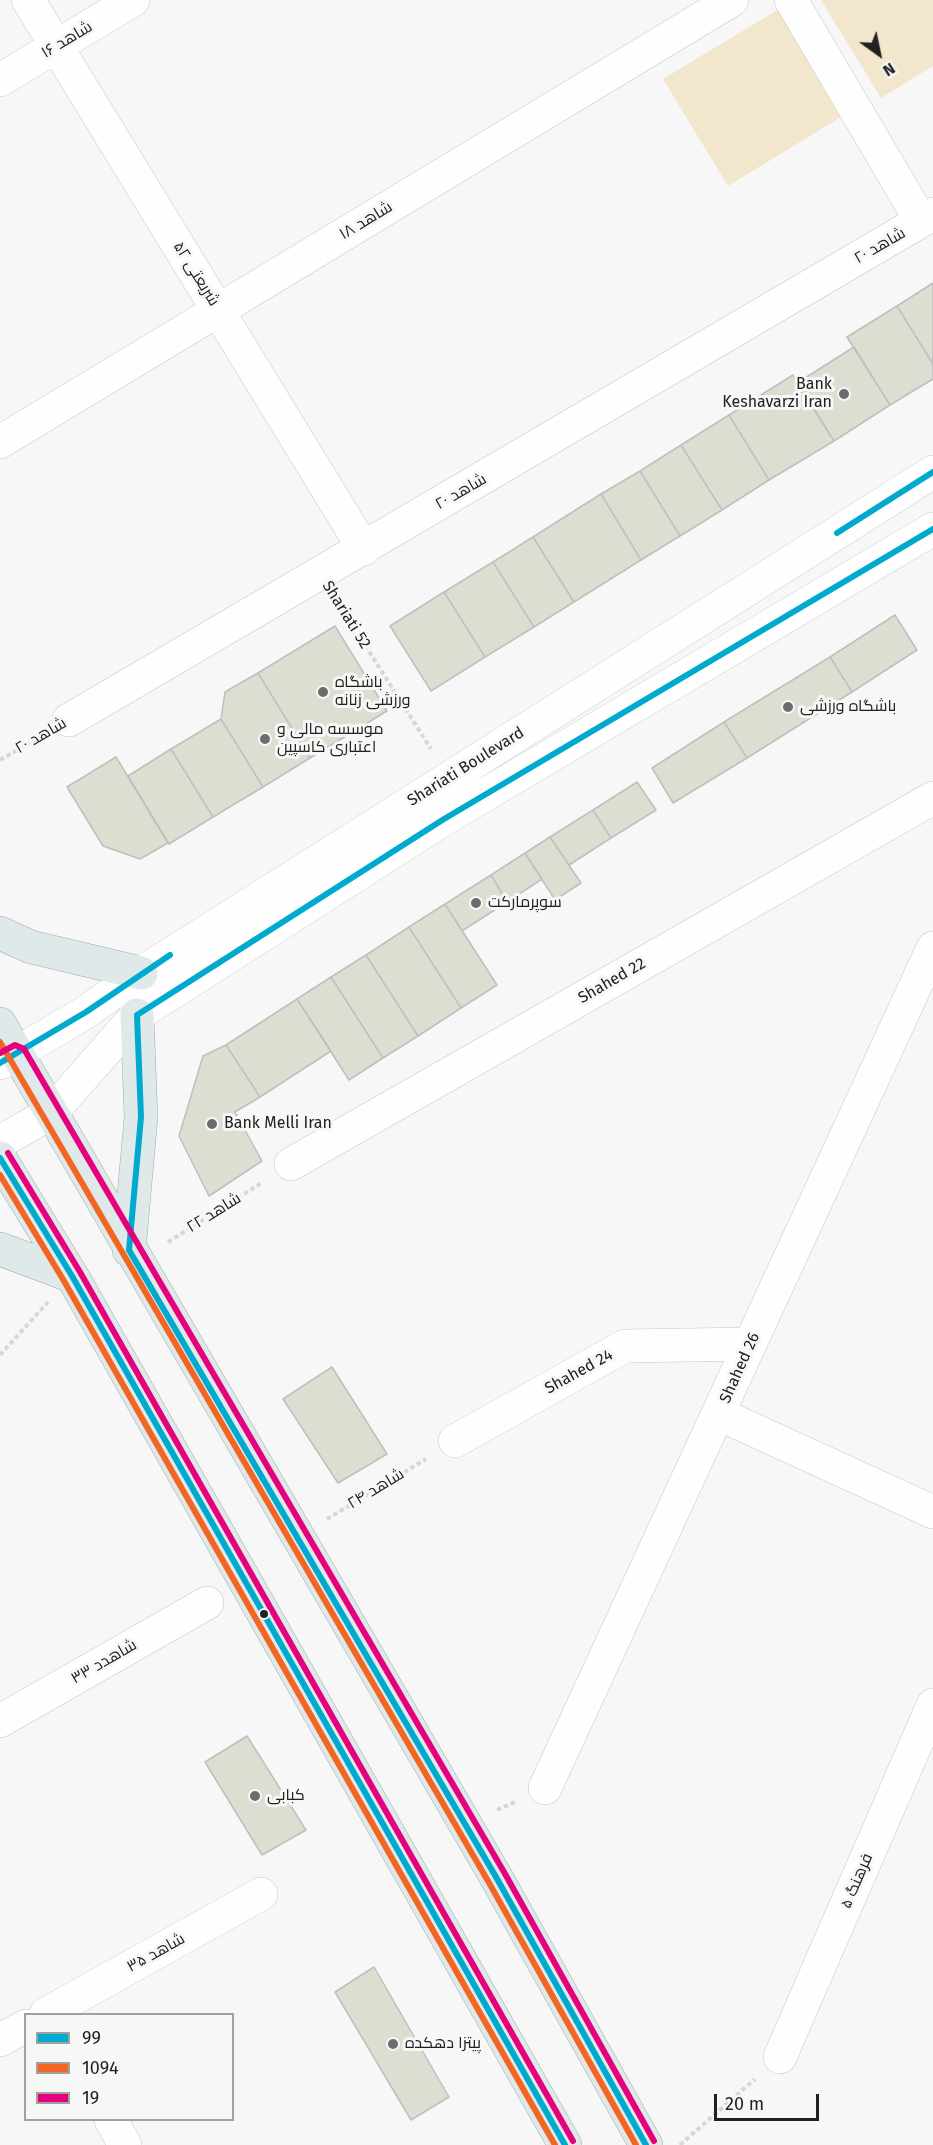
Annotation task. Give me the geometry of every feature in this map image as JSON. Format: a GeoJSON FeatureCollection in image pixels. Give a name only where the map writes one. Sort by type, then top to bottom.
{"type":"FeatureCollection","features":[{"type":"Feature","properties":{"kind":"main road"},"geometry":{"type":"LineString","coordinates":[[0,933],[31,947],[141,973]]}},
{"type":"Feature","properties":{"kind":"main road"},"geometry":{"type":"LineString","coordinates":[[133,1256],[141,1117],[137,1015]]}},
{"type":"Feature","properties":{"kind":"main road"},"geometry":{"type":"LineString","coordinates":[[0,1024],[8,1058],[51,1113],[465,1824],[646,2145]]}},
{"type":"Feature","properties":{"kind":"main road"},"geometry":{"type":"LineString","coordinates":[[0,1158],[72,1276],[565,2145]]}},
{"type":"Feature","properties":{"kind":"main road"},"geometry":{"type":"LineString","coordinates":[[0,1249],[72,1276]]}},
{"type":"Feature","properties":{"kind":"street","name":"شریعتی ۵۲"},"geometry":{"type":"LineString","coordinates":[[28,0],[364,549]]}},
{"type":"Feature","properties":{"kind":"street","name":"شاهد ۱۶"},"geometry":{"type":"LineString","coordinates":[[0,80],[133,0]]}},
{"type":"Feature","properties":{"kind":"street","name":"شاهد ۱۸"},"geometry":{"type":"LineString","coordinates":[[0,442],[732,0]]}},
{"type":"Feature","properties":{"kind":"street"},"geometry":{"type":"LineString","coordinates":[[791,0],[927,218]]}},
{"type":"Feature","properties":{"kind":"street","name":"شاهد ۲۰"},"geometry":{"type":"LineString","coordinates":[[69,720],[321,575],[927,218]]}},
{"type":"Feature","properties":{"kind":"street","name":"Shariati Boulevard"},"geometry":{"type":"LineString","coordinates":[[8,1058],[86,1012],[141,973],[933,472]]}},
{"type":"Feature","properties":{"kind":"street","name":"Shariati Boulevard"},"geometry":{"type":"LineString","coordinates":[[0,1142],[51,1113],[137,1015],[444,819],[933,530]]}},
{"type":"Feature","properties":{"kind":"street","name":"Shahed 22"},"geometry":{"type":"LineString","coordinates":[[291,1164],[933,798]]}},
{"type":"Feature","properties":{"kind":"street","name":"Shahed 26"},"geometry":{"type":"LineString","coordinates":[[545,1788],[933,948]]}},
{"type":"Feature","properties":{"kind":"street","name":"Shahed 24"},"geometry":{"type":"LineString","coordinates":[[455,1441],[625,1346],[750,1344]]}},
{"type":"Feature","properties":{"kind":"street"},"geometry":{"type":"LineString","coordinates":[[719,1414],[933,1512]]}},
{"type":"Feature","properties":{"kind":"street","name":"شاهدد ۳۳"},"geometry":{"type":"LineString","coordinates":[[0,1721],[207,1602]]}},
{"type":"Feature","properties":{"kind":"street","name":"فرهنگ ۵"},"geometry":{"type":"LineString","coordinates":[[780,2056],[933,1705]]}},
{"type":"Feature","properties":{"kind":"street","name":"شاهد ۳۵"},"geometry":{"type":"LineString","coordinates":[[51,2013],[261,1894]]}},
{"type":"Feature","properties":{"kind":"street","name":"شاهد ۳۵"},"geometry":{"type":"LineString","coordinates":[[0,2040],[24,2027]]}},
{"type":"Feature","properties":{"kind":"path","name":"Shariati 52"},"geometry":{"type":"LineString","coordinates":[[321,575],[449,778]]}},
{"type":"Feature","properties":{"kind":"path","name":"شاهد ۲۰"},"geometry":{"type":"LineString","coordinates":[[0,760],[69,720]]}},
{"type":"Feature","properties":{"kind":"path","name":"شاهد ۲۲"},"geometry":{"type":"LineString","coordinates":[[133,1256],[291,1164]]}},
{"type":"Feature","properties":{"kind":"path"},"geometry":{"type":"LineString","coordinates":[[0,1354],[72,1276]]}},
{"type":"Feature","properties":{"kind":"path","name":"شاهد ۲۴"},"geometry":{"type":"LineString","coordinates":[[298,1537],[455,1441]]}},
{"type":"Feature","properties":{"kind":"path"},"geometry":{"type":"LineString","coordinates":[[465,1824],[545,1788]]}},
{"type":"Feature","properties":{"kind":"path"},"geometry":{"type":"LineString","coordinates":[[680,2145],[780,2056]]}},
{"type":"Feature","properties":{"kind":"shaded area"},"geometry":{"type":"Polygon","coordinates":[[[821,0],[933,0],[933,66],[881,98],[821,0]]]}},
{"type":"Feature","properties":{"kind":"shaded area"},"geometry":{"type":"Polygon","coordinates":[[[779,9],[844,115],[728,186],[663,79],[779,9]]]}},
{"type":"Feature","properties":{"kind":"building"},"geometry":{"type":"Polygon","coordinates":[[[933,283],[933,364],[897,306],[933,283]]]}},
{"type":"Feature","properties":{"kind":"building"},"geometry":{"type":"Polygon","coordinates":[[[897,306],[933,364],[933,379],[890,405],[847,337],[897,306]]]}},
{"type":"Feature","properties":{"kind":"building","name":"Bank Keshavarzi Iran"},"geometry":{"type":"Polygon","coordinates":[[[854,347],[890,405],[834,441],[797,383],[854,347]]]}},
{"type":"Feature","properties":{"kind":"building"},"geometry":{"type":"Polygon","coordinates":[[[793,375],[834,441],[769,480],[729,415],[793,375]]]}},
{"type":"Feature","properties":{"kind":"building"},"geometry":{"type":"Polygon","coordinates":[[[729,415],[769,480],[722,510],[681,445],[729,415]]]}},
{"type":"Feature","properties":{"kind":"building"},"geometry":{"type":"Polygon","coordinates":[[[681,445],[722,510],[680,536],[640,471],[681,445]]]}},
{"type":"Feature","properties":{"kind":"building"},"geometry":{"type":"Polygon","coordinates":[[[640,471],[680,536],[641,560],[601,494],[640,471]]]}},
{"type":"Feature","properties":{"kind":"building"},"geometry":{"type":"Polygon","coordinates":[[[601,494],[641,560],[574,602],[533,537],[601,494]]]}},
{"type":"Feature","properties":{"kind":"building"},"geometry":{"type":"Polygon","coordinates":[[[533,537],[574,602],[534,627],[493,562],[533,537]]]}},
{"type":"Feature","properties":{"kind":"building"},"geometry":{"type":"Polygon","coordinates":[[[493,562],[534,627],[485,657],[444,592],[493,562]]]}},
{"type":"Feature","properties":{"kind":"building"},"geometry":{"type":"Polygon","coordinates":[[[444,592],[485,657],[431,691],[390,626],[444,592]]]}},
{"type":"Feature","properties":{"kind":"building"},"geometry":{"type":"Polygon","coordinates":[[[895,615],[917,650],[852,692],[830,657],[895,615]]]}},
{"type":"Feature","properties":{"kind":"building","name":"باشگاه ورزشی زنانه"},"geometry":{"type":"Polygon","coordinates":[[[335,626],[387,711],[310,758],[258,673],[335,626]]]}},
{"type":"Feature","properties":{"kind":"building","name":"باشگاه ورزشی"},"geometry":{"type":"Polygon","coordinates":[[[830,657],[852,692],[747,758],[724,722],[830,657]]]}},
{"type":"Feature","properties":{"kind":"building","name":"موسسه مالی و اعتباری کاسپین"},"geometry":{"type":"Polygon","coordinates":[[[258,673],[310,758],[263,787],[221,719],[225,692],[258,673]]]}},
{"type":"Feature","properties":{"kind":"building"},"geometry":{"type":"Polygon","coordinates":[[[221,719],[263,787],[213,817],[171,749],[221,719]]]}},
{"type":"Feature","properties":{"kind":"building"},"geometry":{"type":"Polygon","coordinates":[[[724,722],[747,758],[673,803],[652,768],[724,722]]]}},
{"type":"Feature","properties":{"kind":"building"},"geometry":{"type":"Polygon","coordinates":[[[171,749],[213,817],[169,844],[128,776],[171,749]]]}},
{"type":"Feature","properties":{"kind":"building"},"geometry":{"type":"Polygon","coordinates":[[[116,757],[168,843],[140,859],[103,846],[67,787],[116,757]]]}},
{"type":"Feature","properties":{"kind":"building"},"geometry":{"type":"Polygon","coordinates":[[[637,782],[656,810],[611,838],[593,810],[637,782]]]}},
{"type":"Feature","properties":{"kind":"building"},"geometry":{"type":"Polygon","coordinates":[[[593,810],[611,838],[569,865],[550,837],[593,810]]]}},
{"type":"Feature","properties":{"kind":"building"},"geometry":{"type":"Polygon","coordinates":[[[550,837],[581,883],[555,900],[525,853],[550,837]]]}},
{"type":"Feature","properties":{"kind":"building"},"geometry":{"type":"Polygon","coordinates":[[[525,853],[542,879],[507,902],[491,875],[525,853]]]}},
{"type":"Feature","properties":{"kind":"building","name":"سوپرمارکت"},"geometry":{"type":"Polygon","coordinates":[[[491,875],[507,902],[462,931],[445,904],[491,875]]]}},
{"type":"Feature","properties":{"kind":"building"},"geometry":{"type":"Polygon","coordinates":[[[445,904],[497,985],[461,1008],[409,927],[445,904]]]}},
{"type":"Feature","properties":{"kind":"building"},"geometry":{"type":"Polygon","coordinates":[[[409,927],[461,1008],[418,1036],[366,955],[409,927]]]}},
{"type":"Feature","properties":{"kind":"building"},"geometry":{"type":"Polygon","coordinates":[[[366,955],[418,1036],[383,1058],[331,977],[366,955]]]}},
{"type":"Feature","properties":{"kind":"building"},"geometry":{"type":"Polygon","coordinates":[[[331,977],[383,1058],[349,1080],[297,999],[331,977]]]}},
{"type":"Feature","properties":{"kind":"building"},"geometry":{"type":"Polygon","coordinates":[[[297,999],[331,1051],[260,1097],[226,1045],[297,999]]]}},
{"type":"Feature","properties":{"kind":"building","name":"Bank Melli Iran"},"geometry":{"type":"Polygon","coordinates":[[[226,1045],[260,1097],[235,1112],[262,1161],[209,1196],[179,1136],[203,1056],[226,1045]]]}},
{"type":"Feature","properties":{"kind":"building"},"geometry":{"type":"Polygon","coordinates":[[[332,1367],[387,1454],[338,1483],[283,1399],[332,1367]]]}},
{"type":"Feature","properties":{"kind":"building","name":"کبابی"},"geometry":{"type":"Polygon","coordinates":[[[247,1736],[306,1830],[262,1855],[205,1762],[247,1736]]]}},
{"type":"Feature","properties":{"kind":"building","name":"پیتزا دهکده"},"geometry":{"type":"Polygon","coordinates":[[[374,1967],[449,2097],[411,2120],[335,1992],[374,1967]]]}},
{"type":"Feature","properties":{"kind":"transit line","name":"99"},"geometry":{"type":"LineString","coordinates":[[837,533],[933,472]]}},
{"type":"Feature","properties":{"kind":"transit line","name":"99"},"geometry":{"type":"LineString","coordinates":[[646,2145],[496,1877],[129,1250],[141,1117],[137,1015],[444,819],[933,529]]}},
{"type":"Feature","properties":{"kind":"transit line","name":"99"},"geometry":{"type":"LineString","coordinates":[[0,1063],[86,1012],[170,955]]}},
{"type":"Feature","properties":{"kind":"transit line","name":"1094"},"geometry":{"type":"LineString","coordinates":[[0,1042],[488,1881],[636,2145]]}},
{"type":"Feature","properties":{"kind":"transit line","name":"19"},"geometry":{"type":"LineString","coordinates":[[0,1053],[15,1045],[24,1049],[504,1872],[654,2141]]}},
{"type":"Feature","properties":{"kind":"transit line","name":"19"},"geometry":{"type":"LineString","coordinates":[[8,1153],[80,1272],[573,2141]]}},
{"type":"Feature","properties":{"kind":"transit line","name":"99"},"geometry":{"type":"LineString","coordinates":[[0,1158],[72,1276],[565,2145]]}},
{"type":"Feature","properties":{"kind":"transit line","name":"1094"},"geometry":{"type":"LineString","coordinates":[[0,1175],[64,1281],[555,2145]]}},
{"type":"Feature","properties":{"kind":"place","name":"Bank Keshavarzi Iran"},"geometry":{"type":"Point","coordinates":[844,394]}},
{"type":"Feature","properties":{"kind":"place","name":"باشگاه ورزشی زنانه"},"geometry":{"type":"Point","coordinates":[323,692]}},
{"type":"Feature","properties":{"kind":"place","name":"باشگاه ورزشی"},"geometry":{"type":"Point","coordinates":[788,707]}},
{"type":"Feature","properties":{"kind":"place","name":"موسسه مالی و اعتباری کاسپین"},"geometry":{"type":"Point","coordinates":[265,739]}},
{"type":"Feature","properties":{"kind":"place","name":"سوپرمارکت"},"geometry":{"type":"Point","coordinates":[476,903]}},
{"type":"Feature","properties":{"kind":"place","name":"Bank Melli Iran"},"geometry":{"type":"Point","coordinates":[212,1124]}},
{"type":"Feature","properties":{"kind":"place","name":"کبابی"},"geometry":{"type":"Point","coordinates":[255,1796]}},
{"type":"Feature","properties":{"kind":"place","name":"پیتزا دهکده"},"geometry":{"type":"Point","coordinates":[393,2044]}}]}
